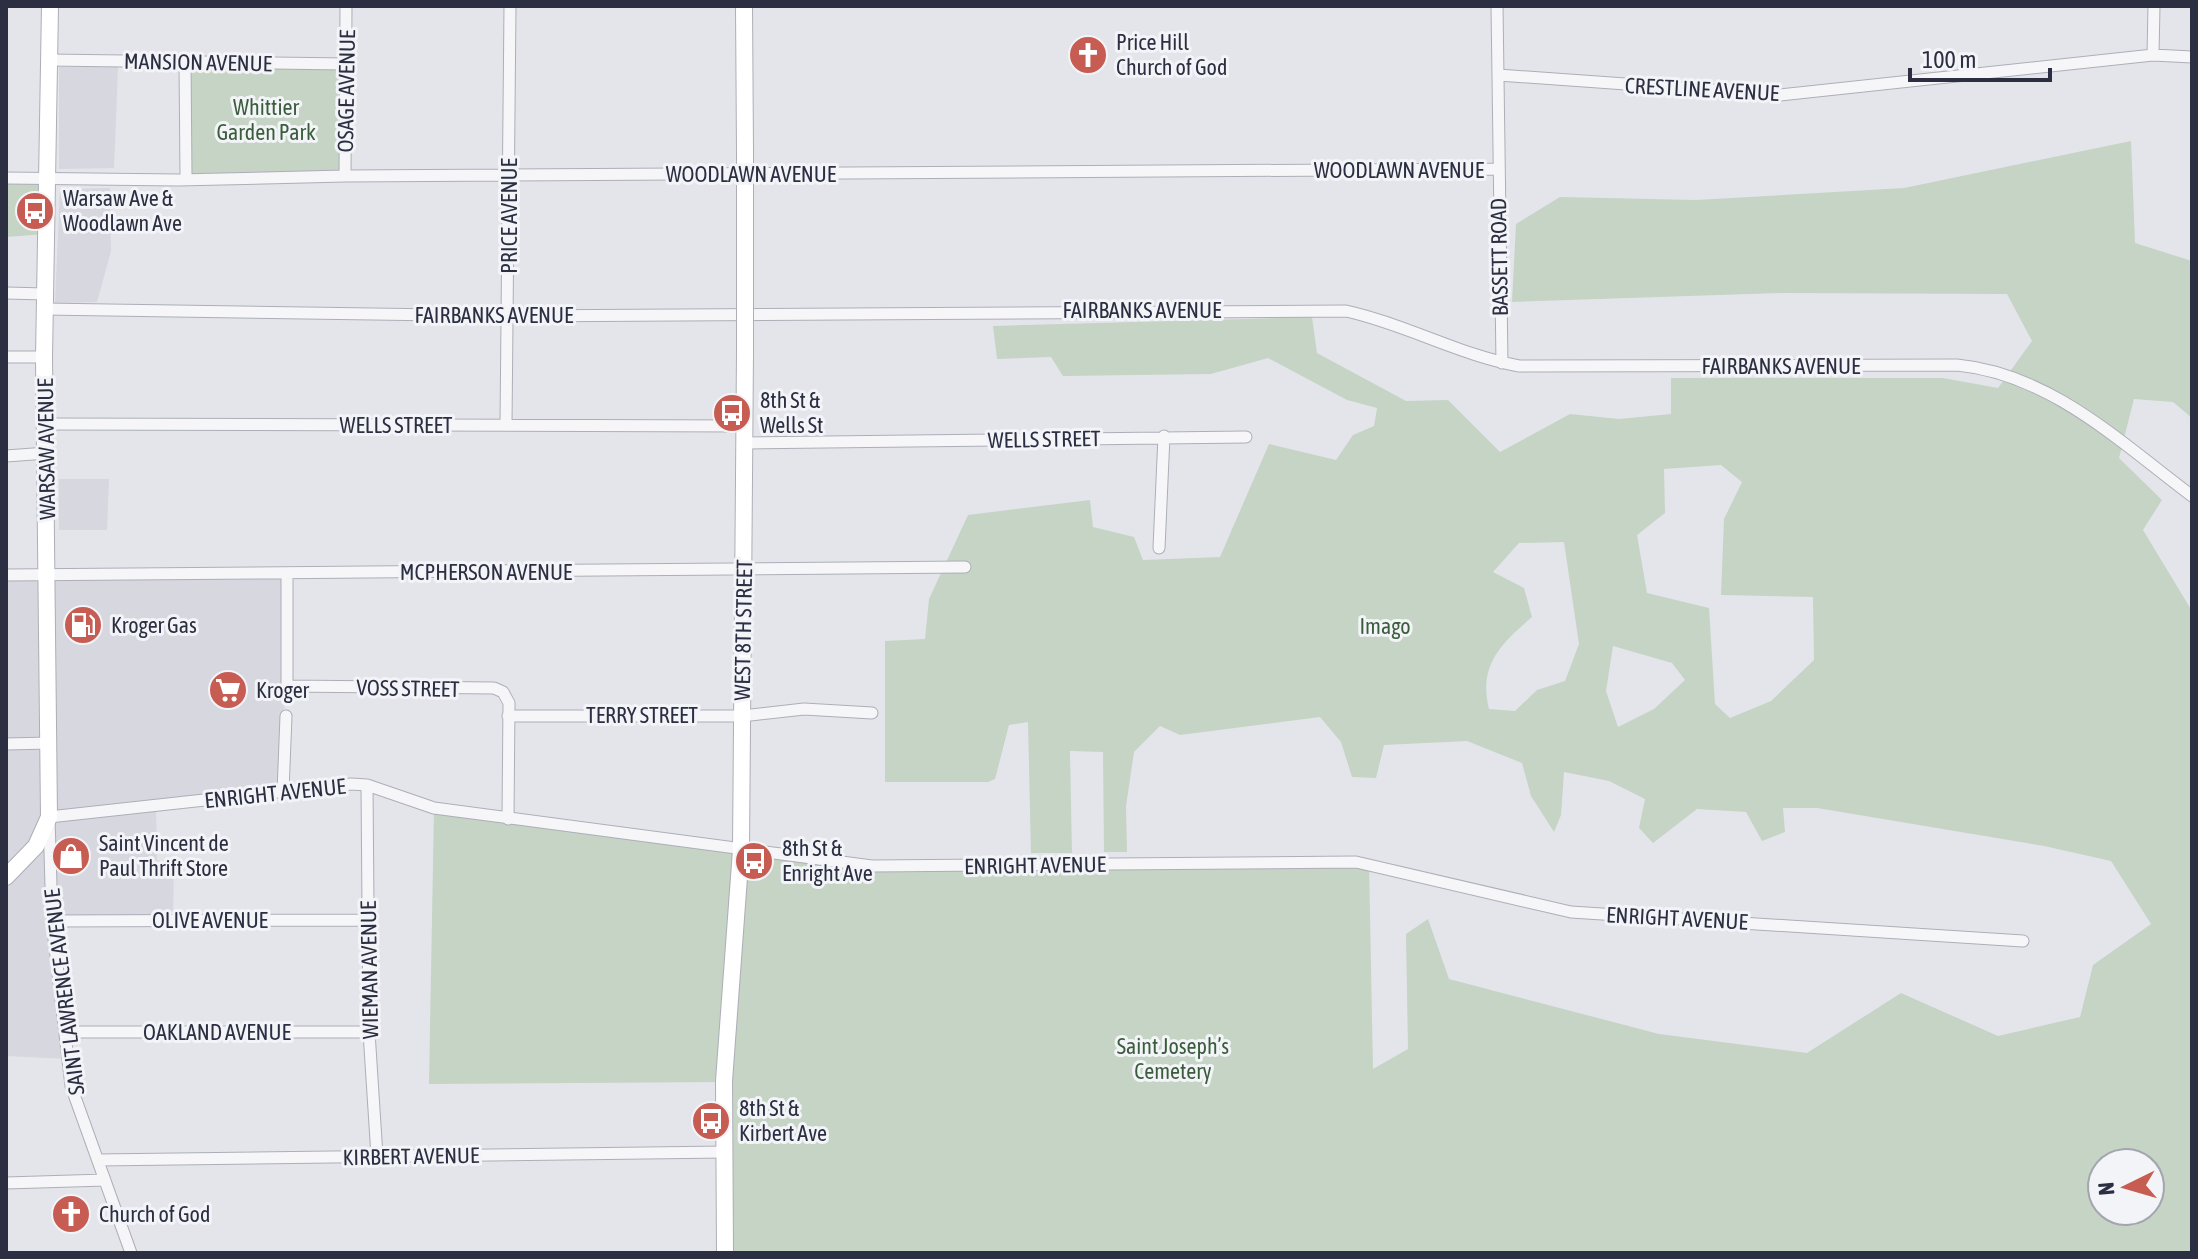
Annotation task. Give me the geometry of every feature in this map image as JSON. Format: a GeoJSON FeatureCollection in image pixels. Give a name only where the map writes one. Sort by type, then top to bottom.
{"type":"FeatureCollection","features":[{"type":"Feature","properties":{"kind":"street","name":"WARSAW AVENUE"},"geometry":{"type":"LineString","coordinates":[[6,877],[36,846],[49,817],[49,575],[44,357],[50,6]]}},
{"type":"Feature","properties":{"kind":"street","name":"OSAGE AVENUE"},"geometry":{"type":"LineString","coordinates":[[345,176],[346,6]]}},
{"type":"Feature","properties":{"kind":"street","name":"PRICE AVENUE"},"geometry":{"type":"LineString","coordinates":[[506,425],[510,6]]}},
{"type":"Feature","properties":{"kind":"street","name":"WEST 8TH STREET"},"geometry":{"type":"LineString","coordinates":[[725,1253],[724,1081],[741,850],[745,434],[744,6]]}},
{"type":"Feature","properties":{"kind":"street","name":"BASSETT ROAD"},"geometry":{"type":"LineString","coordinates":[[1497,6],[1502,363]]}},
{"type":"Feature","properties":{"kind":"street"},"geometry":{"type":"LineString","coordinates":[[2153,55],[2154,6]]}},
{"type":"Feature","properties":{"kind":"street","name":"CRESTLINE AVENUE"},"geometry":{"type":"LineString","coordinates":[[1498,75],[1780,95],[2153,55],[2192,57]]}},
{"type":"Feature","properties":{"kind":"street","name":"MANSION AVENUE"},"geometry":{"type":"LineString","coordinates":[[49,60],[347,64]]}},
{"type":"Feature","properties":{"kind":"street"},"geometry":{"type":"LineString","coordinates":[[185,62],[186,177]]}},
{"type":"Feature","properties":{"kind":"street","name":"WOODLAWN AVENUE"},"geometry":{"type":"LineString","coordinates":[[6,178],[1497,169]]}},
{"type":"Feature","properties":{"kind":"street","name":"FAIRBANKS AVENUE"},"geometry":{"type":"LineString","coordinates":[[6,293],[45,302],[509,316],[1318,309],[1386,319],[1502,363],[1540,368],[1974,366],[2021,379],[2056,397],[2192,496]]}},
{"type":"Feature","properties":{"kind":"street"},"geometry":{"type":"LineString","coordinates":[[6,357],[44,357]]}},
{"type":"Feature","properties":{"kind":"street","name":"WELLS STREET"},"geometry":{"type":"LineString","coordinates":[[46,424],[506,425],[745,434],[1246,437]]}},
{"type":"Feature","properties":{"kind":"street"},"geometry":{"type":"LineString","coordinates":[[1159,548],[1164,436]]}},
{"type":"Feature","properties":{"kind":"street"},"geometry":{"type":"LineString","coordinates":[[6,456],[47,453]]}},
{"type":"Feature","properties":{"kind":"street","name":"MCPHERSON AVENUE"},"geometry":{"type":"LineString","coordinates":[[6,575],[965,567]]}},
{"type":"Feature","properties":{"kind":"street","name":"VOSS STREET"},"geometry":{"type":"LineString","coordinates":[[287,573],[287,686],[494,688],[506,696],[508,716]]}},
{"type":"Feature","properties":{"kind":"street","name":"TERRY STREET"},"geometry":{"type":"LineString","coordinates":[[508,716],[742,716],[804,709],[872,713]]}},
{"type":"Feature","properties":{"kind":"street"},"geometry":{"type":"LineString","coordinates":[[283,792],[286,716]]}},
{"type":"Feature","properties":{"kind":"street"},"geometry":{"type":"LineString","coordinates":[[508,716],[508,819]]}},
{"type":"Feature","properties":{"kind":"street"},"geometry":{"type":"LineString","coordinates":[[6,744],[50,743]]}},
{"type":"Feature","properties":{"kind":"street","name":"ENRIGHT AVENUE"},"geometry":{"type":"LineString","coordinates":[[49,817],[367,785],[434,808],[872,866],[1356,862],[1571,912],[2023,941]]}},
{"type":"Feature","properties":{"kind":"street","name":"WIEMAN AVENUE"},"geometry":{"type":"LineString","coordinates":[[367,785],[369,1032],[377,1156]]}},
{"type":"Feature","properties":{"kind":"street","name":"SAINT LAWRENCE AVENUE"},"geometry":{"type":"LineString","coordinates":[[49,817],[52,921],[71,1086],[131,1253]]}},
{"type":"Feature","properties":{"kind":"street","name":"OLIVE AVENUE"},"geometry":{"type":"LineString","coordinates":[[52,921],[368,920]]}},
{"type":"Feature","properties":{"kind":"street","name":"OAKLAND AVENUE"},"geometry":{"type":"LineString","coordinates":[[65,1032],[369,1032]]}},
{"type":"Feature","properties":{"kind":"street","name":"KIRBERT AVENUE"},"geometry":{"type":"LineString","coordinates":[[98,1160],[725,1152]]}},
{"type":"Feature","properties":{"kind":"street"},"geometry":{"type":"LineString","coordinates":[[6,1183],[105,1180]]}},
{"type":"Feature","properties":{"kind":"shaded area"},"geometry":{"type":"Polygon","coordinates":[[[59,67],[118,67],[114,168],[59,169],[59,67]]]}},
{"type":"Feature","properties":{"kind":"shaded area"},"geometry":{"type":"Polygon","coordinates":[[[110,188],[111,251],[97,302],[55,303],[60,189],[110,188]]]}},
{"type":"Feature","properties":{"kind":"shaded area"},"geometry":{"type":"Polygon","coordinates":[[[59,479],[109,479],[107,530],[59,530],[59,479]]]}},
{"type":"Feature","properties":{"kind":"shaded area"},"geometry":{"type":"Polygon","coordinates":[[[287,573],[283,792],[156,807],[157,860],[174,865],[173,920],[52,921],[68,1059],[6,1056],[6,575],[287,573]]]}},
{"type":"Feature","properties":{"kind":"green space","name":"Whittier Garden Park"},"geometry":{"type":"Polygon","coordinates":[[[185,62],[347,64],[345,176],[186,177],[185,62]]]}},
{"type":"Feature","properties":{"kind":"green space"},"geometry":{"type":"Polygon","coordinates":[[[2131,141],[2135,243],[2192,261],[2192,418],[2173,402],[2134,399],[2119,458],[2162,500],[2143,530],[2192,611],[2192,1253],[725,1253],[724,1082],[429,1084],[434,808],[851,864],[1369,863],[1373,1069],[1408,1049],[1406,934],[1428,919],[1449,979],[1659,1034],[1807,1053],[1901,993],[1998,1036],[2080,1017],[2093,965],[2151,924],[2111,861],[2044,846],[1817,808],[1783,808],[1785,832],[1762,841],[1746,812],[1697,809],[1653,843],[1639,828],[1645,799],[1609,781],[1564,772],[1561,815],[1554,832],[1531,796],[1522,763],[1467,741],[1384,745],[1376,778],[1352,777],[1341,742],[1320,717],[1180,735],[1160,726],[1134,752],[1126,806],[1127,852],[1104,852],[1103,752],[1070,751],[1072,853],[1031,853],[1028,722],[1009,725],[995,779],[988,782],[885,782],[885,641],[925,639],[929,599],[968,515],[1090,500],[1093,527],[1134,537],[1143,560],[1220,557],[1269,444],[1336,460],[1353,435],[1374,426],[1377,408],[1347,400],[1268,358],[1211,374],[1063,376],[1051,357],[997,359],[993,326],[1312,317],[1317,353],[1406,401],[1448,400],[1500,452],[1570,414],[1619,419],[1671,414],[1671,378],[1943,378],[1998,388],[2032,341],[2007,294],[1783,293],[1512,302],[1516,224],[1560,197],[1696,200],[1904,188],[2131,141]],[[1721,465],[1664,469],[1665,513],[1637,535],[1647,593],[1709,608],[1715,704],[1730,718],[1771,701],[1814,660],[1813,597],[1721,595],[1724,519],[1742,482],[1721,465]],[[1564,542],[1519,543],[1493,572],[1524,588],[1532,617],[1495,657],[1487,680],[1489,709],[1515,711],[1537,690],[1565,681],[1579,644],[1564,542]],[[1613,646],[1606,691],[1618,727],[1654,709],[1685,680],[1672,663],[1613,646]]]}},
{"type":"Feature","properties":{"kind":"green space"},"geometry":{"type":"Polygon","coordinates":[[[6,178],[47,178],[46,234],[6,237],[6,178]]]}},
{"type":"Feature","properties":{"kind":"place","name":"Price Hill Church of God"},"geometry":{"type":"Point","coordinates":[1088,55]}},
{"type":"Feature","properties":{"kind":"place","name":"Warsaw Ave & Woodlawn Ave"},"geometry":{"type":"Point","coordinates":[35,211]}},
{"type":"Feature","properties":{"kind":"place","name":"8th St & Wells St"},"geometry":{"type":"Point","coordinates":[732,413]}},
{"type":"Feature","properties":{"kind":"place","name":"Kroger Gas"},"geometry":{"type":"Point","coordinates":[83,625]}},
{"type":"Feature","properties":{"kind":"place","name":"Kroger"},"geometry":{"type":"Point","coordinates":[228,690]}},
{"type":"Feature","properties":{"kind":"place","name":"Saint Vincent de Paul Thrift Store"},"geometry":{"type":"Point","coordinates":[71,856]}},
{"type":"Feature","properties":{"kind":"place","name":"8th St & Enright Ave"},"geometry":{"type":"Point","coordinates":[754,861]}},
{"type":"Feature","properties":{"kind":"place","name":"8th St & Kirbert Ave"},"geometry":{"type":"Point","coordinates":[711,1121]}},
{"type":"Feature","properties":{"kind":"place","name":"Church of God"},"geometry":{"type":"Point","coordinates":[71,1214]}},
{"type":"Feature","properties":{"kind":"park label","name":"Imago"},"geometry":{"type":"Point","coordinates":[1385,626]}},
{"type":"Feature","properties":{"kind":"park label","name":"Saint Joseph’s Cemetery"},"geometry":{"type":"Point","coordinates":[1173,1058]}}]}
